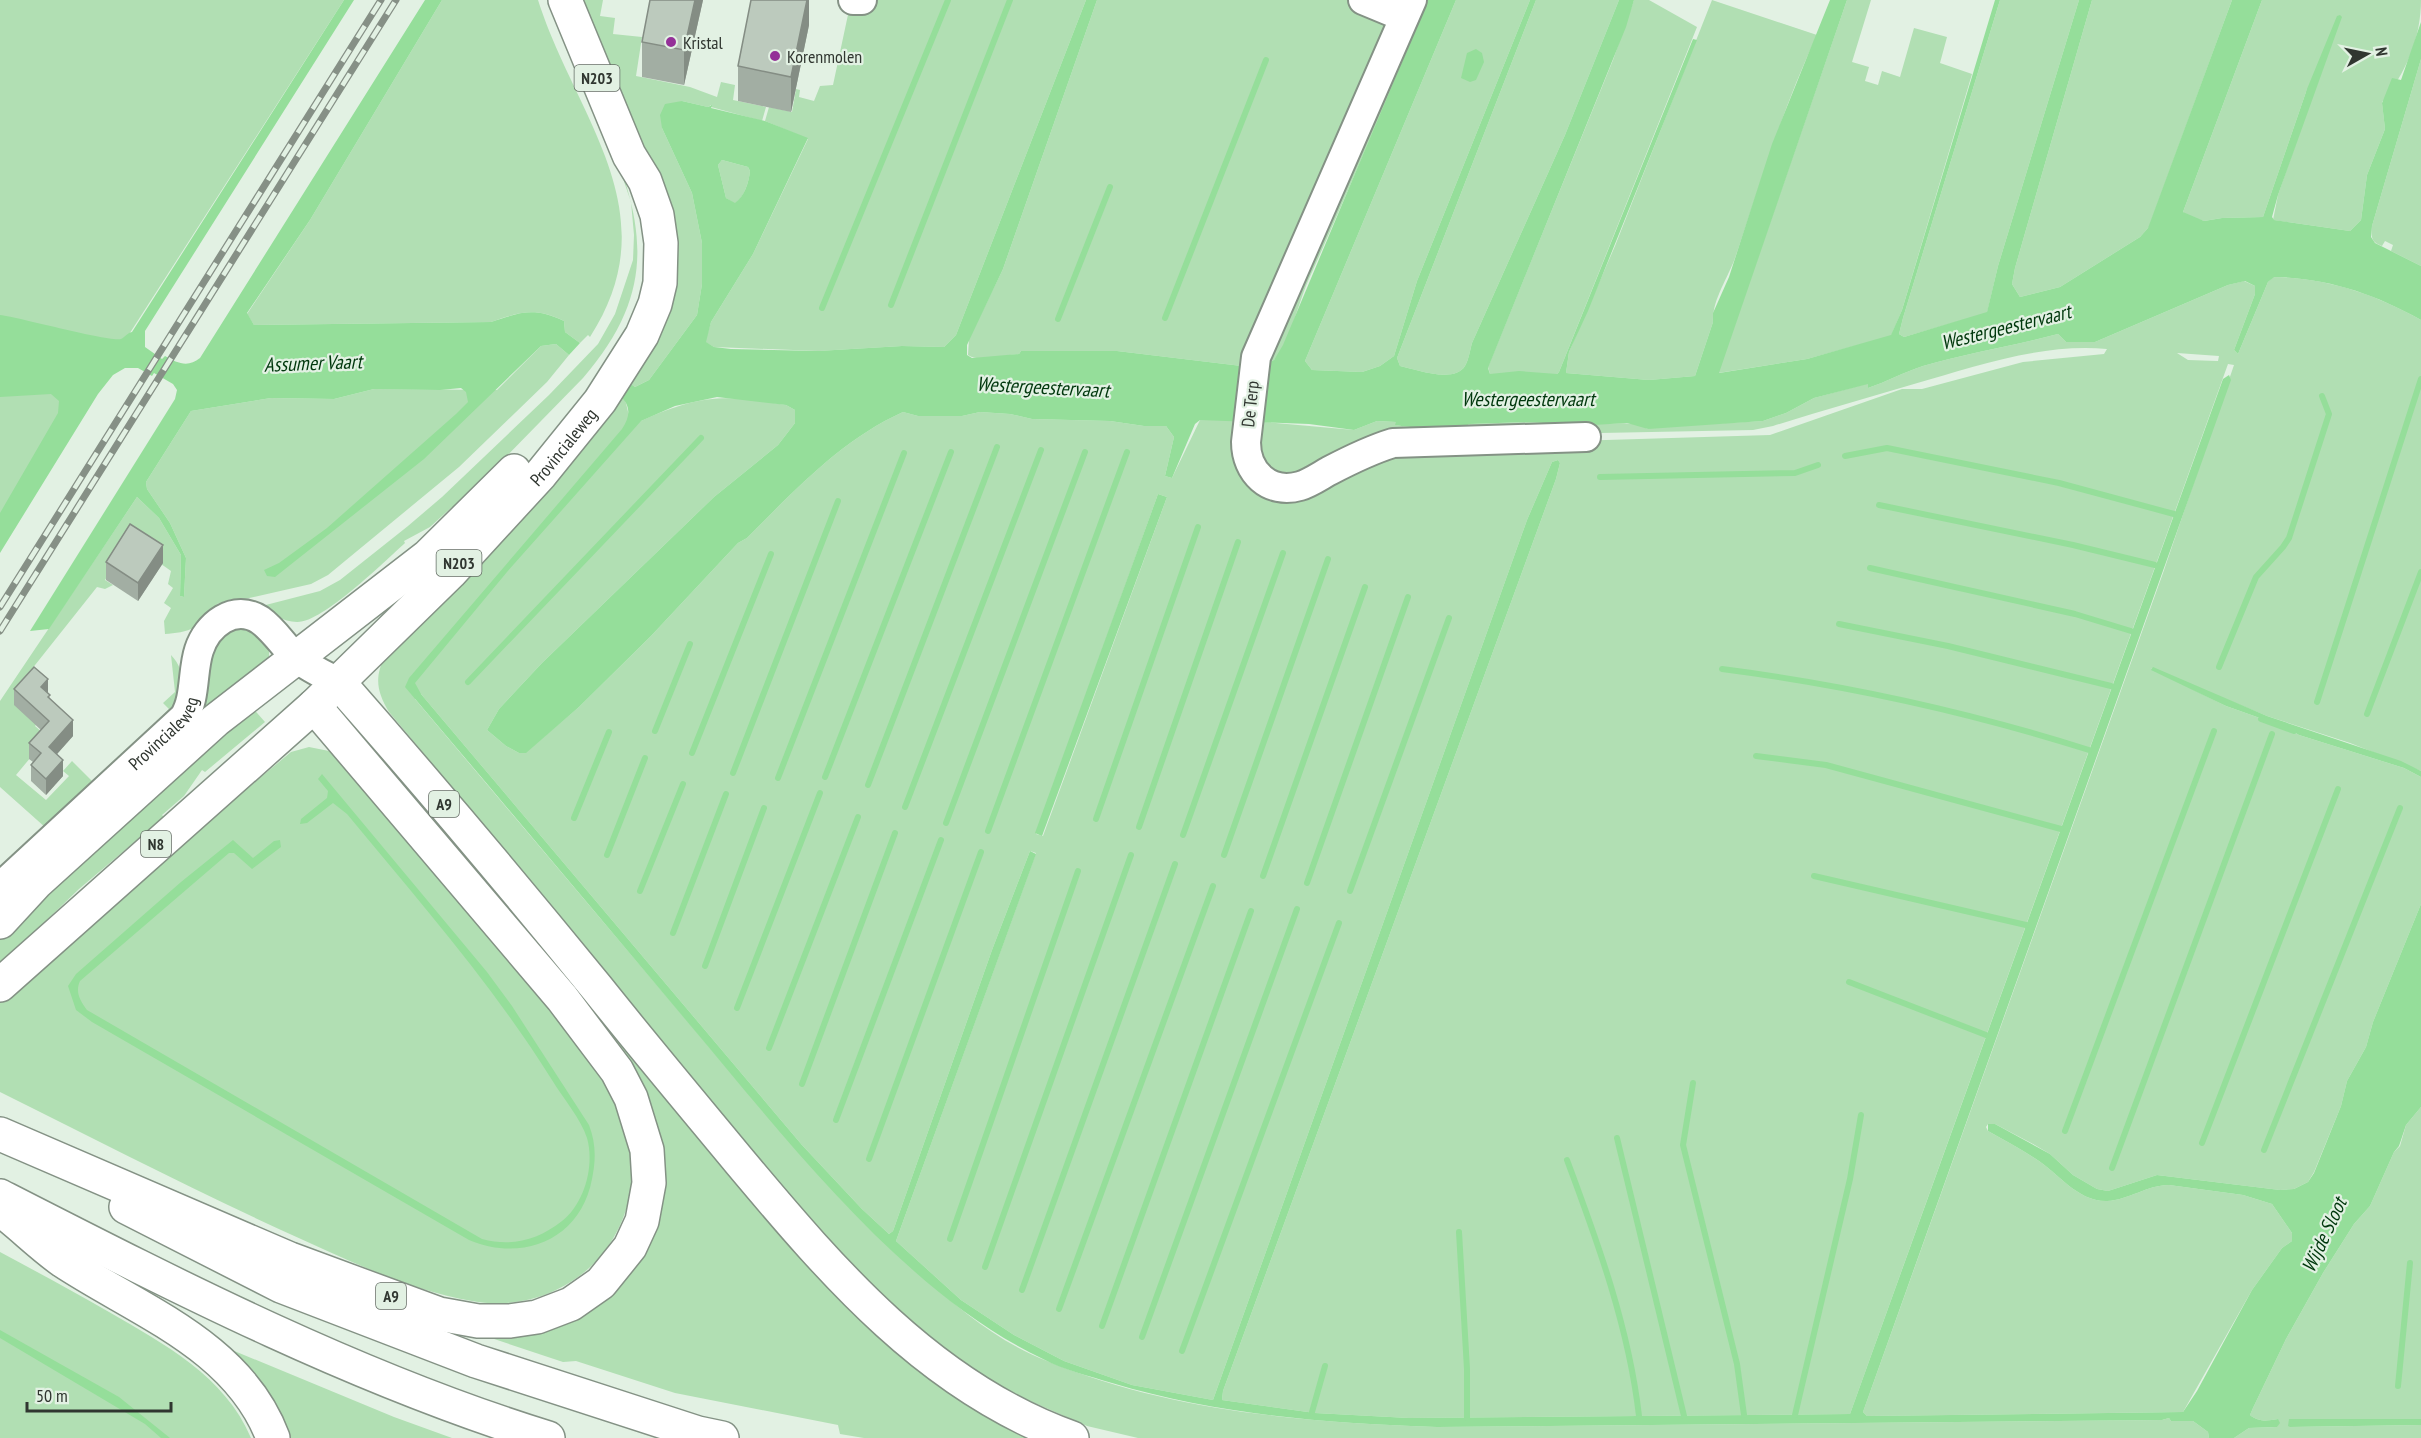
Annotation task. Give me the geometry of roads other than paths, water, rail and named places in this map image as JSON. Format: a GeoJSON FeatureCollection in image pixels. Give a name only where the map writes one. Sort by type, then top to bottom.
{"type":"FeatureCollection","features":[{"type":"Feature","properties":{"kind":"main road","name":"Provincialeweg"},"geometry":{"type":"LineString","coordinates":[[0,985],[124,872],[314,706],[450,573],[541,474],[619,357],[642,335],[655,304],[660,262],[657,215],[645,181],[629,154],[566,0]]}},
{"type":"Feature","properties":{"kind":"main road","name":"Provincialeweg"},"geometry":{"type":"LineString","coordinates":[[0,922],[36,883],[216,720],[428,556],[592,395]]}},
{"type":"Feature","properties":{"kind":"main road","name":"A9"},"geometry":{"type":"LineString","coordinates":[[339,683],[547,927],[809,1245],[879,1317],[961,1383],[1035,1425],[1072,1438]]}},
{"type":"Feature","properties":{"kind":"main road","name":"A9"},"geometry":{"type":"LineString","coordinates":[[0,1134],[290,1259],[439,1314],[478,1321],[510,1322],[537,1317],[571,1304],[601,1283],[630,1247],[642,1221],[649,1183],[647,1150],[632,1098],[617,1071],[562,998],[314,706]]}},
{"type":"Feature","properties":{"kind":"main road","name":"A9"},"geometry":{"type":"LineString","coordinates":[[0,1139],[170,1231],[281,1286],[476,1361],[698,1433],[722,1438]]}},
{"type":"Feature","properties":{"kind":"main road"},"geometry":{"type":"LineString","coordinates":[[0,1196],[259,1325],[466,1413],[548,1438]]}},
{"type":"Feature","properties":{"kind":"main road"},"geometry":{"type":"LineString","coordinates":[[0,1209],[61,1260],[183,1334],[225,1364],[247,1388],[265,1416],[273,1438]]}},
{"type":"Feature","properties":{"kind":"street","name":"De Terp"},"geometry":{"type":"LineString","coordinates":[[1362,0],[1408,9],[1256,357],[1246,442],[1246,453],[1251,469],[1265,483],[1288,487],[1301,486],[1370,451],[1393,443],[1586,437]]}},
{"type":"Feature","properties":{"kind":"street","name":"Provincialeweg"},"geometry":{"type":"LineString","coordinates":[[0,887],[184,717],[190,704],[197,657],[213,626],[229,616],[252,616],[275,634],[296,657],[339,683]]}},
{"type":"Feature","properties":{"kind":"street","name":"Provincialeweg"},"geometry":{"type":"LineString","coordinates":[[296,657],[314,706]]}},
{"type":"Feature","properties":{"kind":"water","name":"Assumer Vaart"},"geometry":{"type":"Polygon","coordinates":[[[344,0],[354,0],[145,331],[145,347],[162,359],[165,356],[187,364],[200,358],[425,0],[442,0],[310,220],[247,313],[254,325],[491,322],[528,312],[544,314],[564,321],[565,332],[580,343],[569,355],[556,344],[541,346],[424,459],[275,577],[267,576],[264,570],[279,563],[327,528],[456,414],[468,402],[466,392],[461,388],[374,389],[334,399],[271,398],[191,411],[146,482],[147,489],[170,523],[186,558],[184,597],[180,596],[181,555],[159,518],[137,497],[49,629],[30,631],[175,399],[177,390],[173,384],[154,373],[152,376],[138,368],[125,368],[113,375],[98,394],[0,553],[0,513],[58,413],[59,401],[51,394],[0,397],[0,315],[113,339],[121,339],[132,332],[344,0]]]}},
{"type":"Feature","properties":{"kind":"water"},"geometry":{"type":"Polygon","coordinates":[[[1086,0],[1097,0],[1003,269],[967,345],[967,355],[972,358],[1019,354],[1021,351],[1117,351],[1250,367],[1274,360],[1283,345],[1428,0],[1456,0],[1305,361],[1312,370],[1362,372],[1380,366],[1394,356],[1417,281],[1530,0],[1536,0],[1397,358],[1400,366],[1444,375],[1460,371],[1465,366],[1472,343],[1565,135],[1619,0],[1634,0],[1626,27],[1488,368],[1490,374],[1519,371],[1557,374],[1559,372],[1693,39],[1697,40],[1588,311],[1569,352],[1566,373],[1649,380],[1695,376],[1713,322],[1713,313],[1729,277],[1772,144],[1830,0],[1847,0],[1719,373],[1807,359],[1891,335],[1902,310],[1995,0],[2000,0],[1903,318],[1899,334],[1904,337],[1987,312],[1998,266],[2079,0],[2092,0],[2015,268],[2012,284],[2020,297],[2060,287],[2140,237],[2148,228],[2232,0],[2262,0],[2183,212],[2204,221],[2263,217],[2307,89],[2337,16],[2340,15],[2342,17],[2272,217],[2274,220],[2350,231],[2361,220],[2367,175],[2385,129],[2382,103],[2392,78],[2401,80],[2421,22],[2421,59],[2372,226],[2371,237],[2375,243],[2421,266],[2421,320],[2386,302],[2350,289],[2313,280],[2274,277],[2268,282],[2238,354],[2234,350],[2255,294],[2255,286],[2245,281],[2228,285],[2095,342],[2066,342],[2058,334],[1956,357],[1916,368],[1868,388],[1868,384],[1814,398],[1786,413],[1763,421],[1648,429],[1627,423],[1593,425],[1581,423],[1578,425],[1526,422],[1434,428],[1402,426],[1395,425],[1396,422],[1377,421],[1354,430],[1309,424],[1200,420],[1195,424],[1172,478],[1165,476],[1174,437],[1166,426],[1144,426],[1110,421],[1032,419],[1010,414],[980,412],[962,416],[918,416],[903,412],[859,437],[819,468],[747,538],[738,543],[651,636],[579,707],[526,753],[519,753],[506,746],[487,730],[499,709],[542,663],[714,497],[778,445],[795,423],[795,410],[786,405],[717,397],[675,406],[641,421],[507,572],[415,683],[421,694],[802,1145],[862,1209],[889,1234],[893,1231],[992,950],[1030,851],[1036,854],[896,1241],[961,1300],[1014,1335],[1064,1361],[1132,1385],[1213,1400],[1527,520],[1552,462],[1558,460],[1560,463],[1556,479],[1223,1391],[1222,1400],[1315,1413],[1409,1418],[1850,1414],[2223,379],[2229,375],[2231,380],[1863,1412],[1867,1416],[2183,1412],[2197,1391],[2252,1290],[2282,1248],[2292,1241],[2292,1233],[2272,1204],[2243,1195],[2169,1185],[2153,1187],[2115,1200],[2097,1200],[2087,1197],[2069,1186],[2036,1159],[1988,1131],[1988,1124],[1995,1124],[2050,1154],[2073,1175],[2097,1189],[2108,1191],[2157,1175],[2280,1190],[2294,1189],[2308,1182],[2314,1173],[2341,1106],[2347,1081],[2366,1047],[2373,1022],[2421,904],[2421,1107],[2406,1125],[2399,1146],[2394,1152],[2370,1206],[2354,1224],[2323,1273],[2286,1339],[2253,1408],[2250,1415],[2263,1420],[2278,1419],[2280,1423],[2277,1427],[2249,1428],[2234,1438],[2209,1438],[2208,1432],[2193,1421],[2171,1421],[2169,1418],[2162,1420],[1437,1427],[1273,1416],[1192,1403],[1068,1370],[1043,1359],[992,1330],[943,1295],[896,1255],[808,1164],[405,687],[409,678],[622,429],[628,410],[618,394],[628,382],[635,387],[649,380],[697,315],[702,284],[702,243],[692,193],[662,128],[660,115],[665,104],[682,101],[708,107],[712,105],[711,108],[765,121],[808,138],[753,254],[711,322],[706,342],[714,347],[731,349],[818,351],[902,346],[944,347],[956,335],[1086,0]],[[722,160],[718,165],[726,198],[735,203],[741,197],[747,184],[750,171],[748,167],[722,160]]]}},
{"type":"Feature","properties":{"kind":"water"},"geometry":{"type":"Polygon","coordinates":[[[1476,49],[1482,53],[1484,62],[1476,80],[1470,82],[1461,78],[1467,53],[1476,49]]]}},
{"type":"Feature","properties":{"kind":"water"},"geometry":{"type":"Polygon","coordinates":[[[1158,494],[1167,497],[1042,836],[1035,833],[1158,494]]]}},
{"type":"Feature","properties":{"kind":"water"},"geometry":{"type":"Polygon","coordinates":[[[2153,667],[2267,716],[2401,761],[2421,771],[2421,777],[2404,768],[2299,735],[2285,727],[2226,706],[2151,670],[2153,667]]]}},
{"type":"Feature","properties":{"kind":"water"},"geometry":{"type":"Polygon","coordinates":[[[322,774],[487,972],[512,1006],[589,1125],[595,1158],[586,1200],[576,1217],[562,1231],[547,1241],[529,1247],[509,1249],[469,1240],[92,1022],[76,1010],[68,986],[76,974],[181,882],[233,840],[253,858],[274,841],[280,840],[281,847],[252,869],[234,853],[229,853],[80,981],[79,996],[87,1010],[482,1239],[504,1242],[524,1240],[553,1228],[570,1214],[582,1195],[590,1160],[587,1138],[581,1123],[505,1010],[347,814],[333,803],[307,823],[300,824],[301,819],[327,798],[328,791],[318,779],[322,774]]]}},
{"type":"Feature","properties":{"kind":"water"},"geometry":{"type":"Polygon","coordinates":[[[0,1330],[119,1397],[170,1438],[161,1438],[145,1424],[0,1338],[0,1330]]]}},
{"type":"Feature","properties":{"kind":"water"},"geometry":{"type":"Polygon","coordinates":[[[2289,1419],[2421,1419],[2421,1425],[2290,1427],[2288,1426],[2289,1419]]]}},
{"type":"Feature","properties":{"kind":"waterway"},"geometry":{"type":"LineString","coordinates":[[822,308],[948,0]]}},
{"type":"Feature","properties":{"kind":"waterway"},"geometry":{"type":"LineString","coordinates":[[891,305],[1010,0]]}},
{"type":"Feature","properties":{"kind":"waterway"},"geometry":{"type":"LineString","coordinates":[[1165,318],[1266,60]]}},
{"type":"Feature","properties":{"kind":"waterway"},"geometry":{"type":"LineString","coordinates":[[1058,319],[1110,187]]}},
{"type":"Feature","properties":{"kind":"waterway"},"geometry":{"type":"LineString","coordinates":[[2317,702],[2421,379]]}},
{"type":"Feature","properties":{"kind":"waterway"},"geometry":{"type":"LineString","coordinates":[[2219,667],[2256,577],[2289,538],[2329,414],[2322,396]]}},
{"type":"Feature","properties":{"kind":"waterway"},"geometry":{"type":"LineString","coordinates":[[468,682],[701,438]]}},
{"type":"Feature","properties":{"kind":"waterway"},"geometry":{"type":"LineString","coordinates":[[868,785],[997,447]]}},
{"type":"Feature","properties":{"kind":"waterway"},"geometry":{"type":"LineString","coordinates":[[1845,456],[1887,448],[2059,483],[2174,514]]}},
{"type":"Feature","properties":{"kind":"waterway"},"geometry":{"type":"LineString","coordinates":[[905,807],[1041,450]]}},
{"type":"Feature","properties":{"kind":"waterway"},"geometry":{"type":"LineString","coordinates":[[825,777],[951,452]]}},
{"type":"Feature","properties":{"kind":"waterway"},"geometry":{"type":"LineString","coordinates":[[946,823],[1085,452]]}},
{"type":"Feature","properties":{"kind":"waterway"},"geometry":{"type":"LineString","coordinates":[[988,831],[1127,452]]}},
{"type":"Feature","properties":{"kind":"waterway"},"geometry":{"type":"LineString","coordinates":[[778,778],[904,453]]}},
{"type":"Feature","properties":{"kind":"waterway"},"geometry":{"type":"LineString","coordinates":[[1600,477],[1795,473],[1818,465]]}},
{"type":"Feature","properties":{"kind":"waterway"},"geometry":{"type":"LineString","coordinates":[[733,773],[838,501]]}},
{"type":"Feature","properties":{"kind":"waterway"},"geometry":{"type":"LineString","coordinates":[[1879,505],[2073,545],[2155,565]]}},
{"type":"Feature","properties":{"kind":"waterway"},"geometry":{"type":"LineString","coordinates":[[1096,819],[1198,527]]}},
{"type":"Feature","properties":{"kind":"waterway"},"geometry":{"type":"LineString","coordinates":[[1139,827],[1238,542]]}},
{"type":"Feature","properties":{"kind":"waterway"},"geometry":{"type":"LineString","coordinates":[[1183,835],[1283,553]]}},
{"type":"Feature","properties":{"kind":"waterway"},"geometry":{"type":"LineString","coordinates":[[692,753],[771,554]]}},
{"type":"Feature","properties":{"kind":"waterway"},"geometry":{"type":"LineString","coordinates":[[1224,855],[1328,559]]}},
{"type":"Feature","properties":{"kind":"waterway"},"geometry":{"type":"LineString","coordinates":[[1870,568],[2075,614],[2131,631]]}},
{"type":"Feature","properties":{"kind":"waterway"},"geometry":{"type":"LineString","coordinates":[[2367,714],[2421,572]]}},
{"type":"Feature","properties":{"kind":"waterway"},"geometry":{"type":"LineString","coordinates":[[1263,876],[1365,587]]}},
{"type":"Feature","properties":{"kind":"waterway"},"geometry":{"type":"LineString","coordinates":[[1307,883],[1408,597]]}},
{"type":"Feature","properties":{"kind":"waterway"},"geometry":{"type":"LineString","coordinates":[[1350,891],[1449,618]]}},
{"type":"Feature","properties":{"kind":"waterway"},"geometry":{"type":"LineString","coordinates":[[1839,624],[1948,646],[2111,686]]}},
{"type":"Feature","properties":{"kind":"waterway"},"geometry":{"type":"LineString","coordinates":[[655,731],[690,644]]}},
{"type":"Feature","properties":{"kind":"waterway"},"geometry":{"type":"LineString","coordinates":[[1722,669],[1815,683],[1907,701],[2044,736],[2089,750]]}},
{"type":"Feature","properties":{"kind":"waterway"},"geometry":{"type":"LineString","coordinates":[[2261,719],[2294,731]]}},
{"type":"Feature","properties":{"kind":"waterway"},"geometry":{"type":"LineString","coordinates":[[2065,1131],[2214,731]]}},
{"type":"Feature","properties":{"kind":"waterway"},"geometry":{"type":"LineString","coordinates":[[574,818],[609,732]]}},
{"type":"Feature","properties":{"kind":"waterway"},"geometry":{"type":"LineString","coordinates":[[2112,1168],[2272,734]]}},
{"type":"Feature","properties":{"kind":"waterway"},"geometry":{"type":"LineString","coordinates":[[1756,756],[1826,765],[2061,829]]}},
{"type":"Feature","properties":{"kind":"waterway"},"geometry":{"type":"LineString","coordinates":[[607,855],[645,758]]}},
{"type":"Feature","properties":{"kind":"waterway"},"geometry":{"type":"LineString","coordinates":[[640,891],[683,784]]}},
{"type":"Feature","properties":{"kind":"waterway"},"geometry":{"type":"LineString","coordinates":[[2202,1143],[2338,789]]}},
{"type":"Feature","properties":{"kind":"waterway"},"geometry":{"type":"LineString","coordinates":[[737,1008],[820,793]]}},
{"type":"Feature","properties":{"kind":"waterway"},"geometry":{"type":"LineString","coordinates":[[673,933],[726,794]]}},
{"type":"Feature","properties":{"kind":"waterway"},"geometry":{"type":"LineString","coordinates":[[705,966],[764,808]]}},
{"type":"Feature","properties":{"kind":"waterway"},"geometry":{"type":"LineString","coordinates":[[2264,1150],[2400,808]]}},
{"type":"Feature","properties":{"kind":"waterway"},"geometry":{"type":"LineString","coordinates":[[769,1048],[858,817]]}},
{"type":"Feature","properties":{"kind":"waterway"},"geometry":{"type":"LineString","coordinates":[[802,1084],[895,833]]}},
{"type":"Feature","properties":{"kind":"waterway"},"geometry":{"type":"LineString","coordinates":[[836,1120],[941,840]]}},
{"type":"Feature","properties":{"kind":"waterway"},"geometry":{"type":"LineString","coordinates":[[869,1159],[981,852]]}},
{"type":"Feature","properties":{"kind":"waterway"},"geometry":{"type":"LineString","coordinates":[[985,1267],[1131,855]]}},
{"type":"Feature","properties":{"kind":"waterway"},"geometry":{"type":"LineString","coordinates":[[1022,1290],[1175,864]]}},
{"type":"Feature","properties":{"kind":"waterway"},"geometry":{"type":"LineString","coordinates":[[950,1239],[1078,871]]}},
{"type":"Feature","properties":{"kind":"waterway"},"geometry":{"type":"LineString","coordinates":[[1814,876],[2026,925]]}},
{"type":"Feature","properties":{"kind":"waterway"},"geometry":{"type":"LineString","coordinates":[[1059,1309],[1213,886]]}},
{"type":"Feature","properties":{"kind":"waterway"},"geometry":{"type":"LineString","coordinates":[[1142,1337],[1297,909]]}},
{"type":"Feature","properties":{"kind":"waterway"},"geometry":{"type":"LineString","coordinates":[[1102,1326],[1251,911]]}},
{"type":"Feature","properties":{"kind":"waterway"},"geometry":{"type":"LineString","coordinates":[[1182,1351],[1339,923]]}},
{"type":"Feature","properties":{"kind":"waterway"},"geometry":{"type":"LineString","coordinates":[[1849,982],[1986,1035]]}},
{"type":"Feature","properties":{"kind":"waterway"},"geometry":{"type":"LineString","coordinates":[[1693,1083],[1683,1145],[1737,1364],[1744,1415]]}},
{"type":"Feature","properties":{"kind":"waterway"},"geometry":{"type":"LineString","coordinates":[[1795,1415],[1850,1179],[1861,1115]]}},
{"type":"Feature","properties":{"kind":"waterway"},"geometry":{"type":"LineString","coordinates":[[1617,1138],[1684,1416]]}},
{"type":"Feature","properties":{"kind":"waterway"},"geometry":{"type":"LineString","coordinates":[[1567,1160],[1611,1286],[1628,1351],[1639,1416]]}},
{"type":"Feature","properties":{"kind":"waterway"},"geometry":{"type":"LineString","coordinates":[[1459,1232],[1467,1369],[1467,1418]]}},
{"type":"Feature","properties":{"kind":"waterway"},"geometry":{"type":"LineString","coordinates":[[2398,1386],[2410,1263]]}},
{"type":"Feature","properties":{"kind":"waterway"},"geometry":{"type":"LineString","coordinates":[[1312,1412],[1325,1366]]}},
{"type":"Feature","properties":{"kind":"railway"},"geometry":{"type":"LineString","coordinates":[[0,607],[381,0]]}},
{"type":"Feature","properties":{"kind":"railway"},"geometry":{"type":"LineString","coordinates":[[0,631],[396,0]]}},
{"type":"Feature","properties":{"kind":"place","name":"Kristal"},"geometry":{"type":"Point","coordinates":[671,42]}},
{"type":"Feature","properties":{"kind":"place","name":"Korenmolen"},"geometry":{"type":"Point","coordinates":[775,56]}},
{"type":"Feature","properties":{"kind":"water label","name":"Westergeestervaart"},"geometry":{"type":"Point","coordinates":[2006,327]}},
{"type":"Feature","properties":{"kind":"water label","name":"Westergeestervaart"},"geometry":{"type":"Point","coordinates":[1043,387]}},
{"type":"Feature","properties":{"kind":"water label","name":"Westergeestervaart"},"geometry":{"type":"Point","coordinates":[1528,399]}},
{"type":"Feature","properties":{"kind":"water label","name":"Wijde Sloot"},"geometry":{"type":"Point","coordinates":[2324,1235]}}]}
